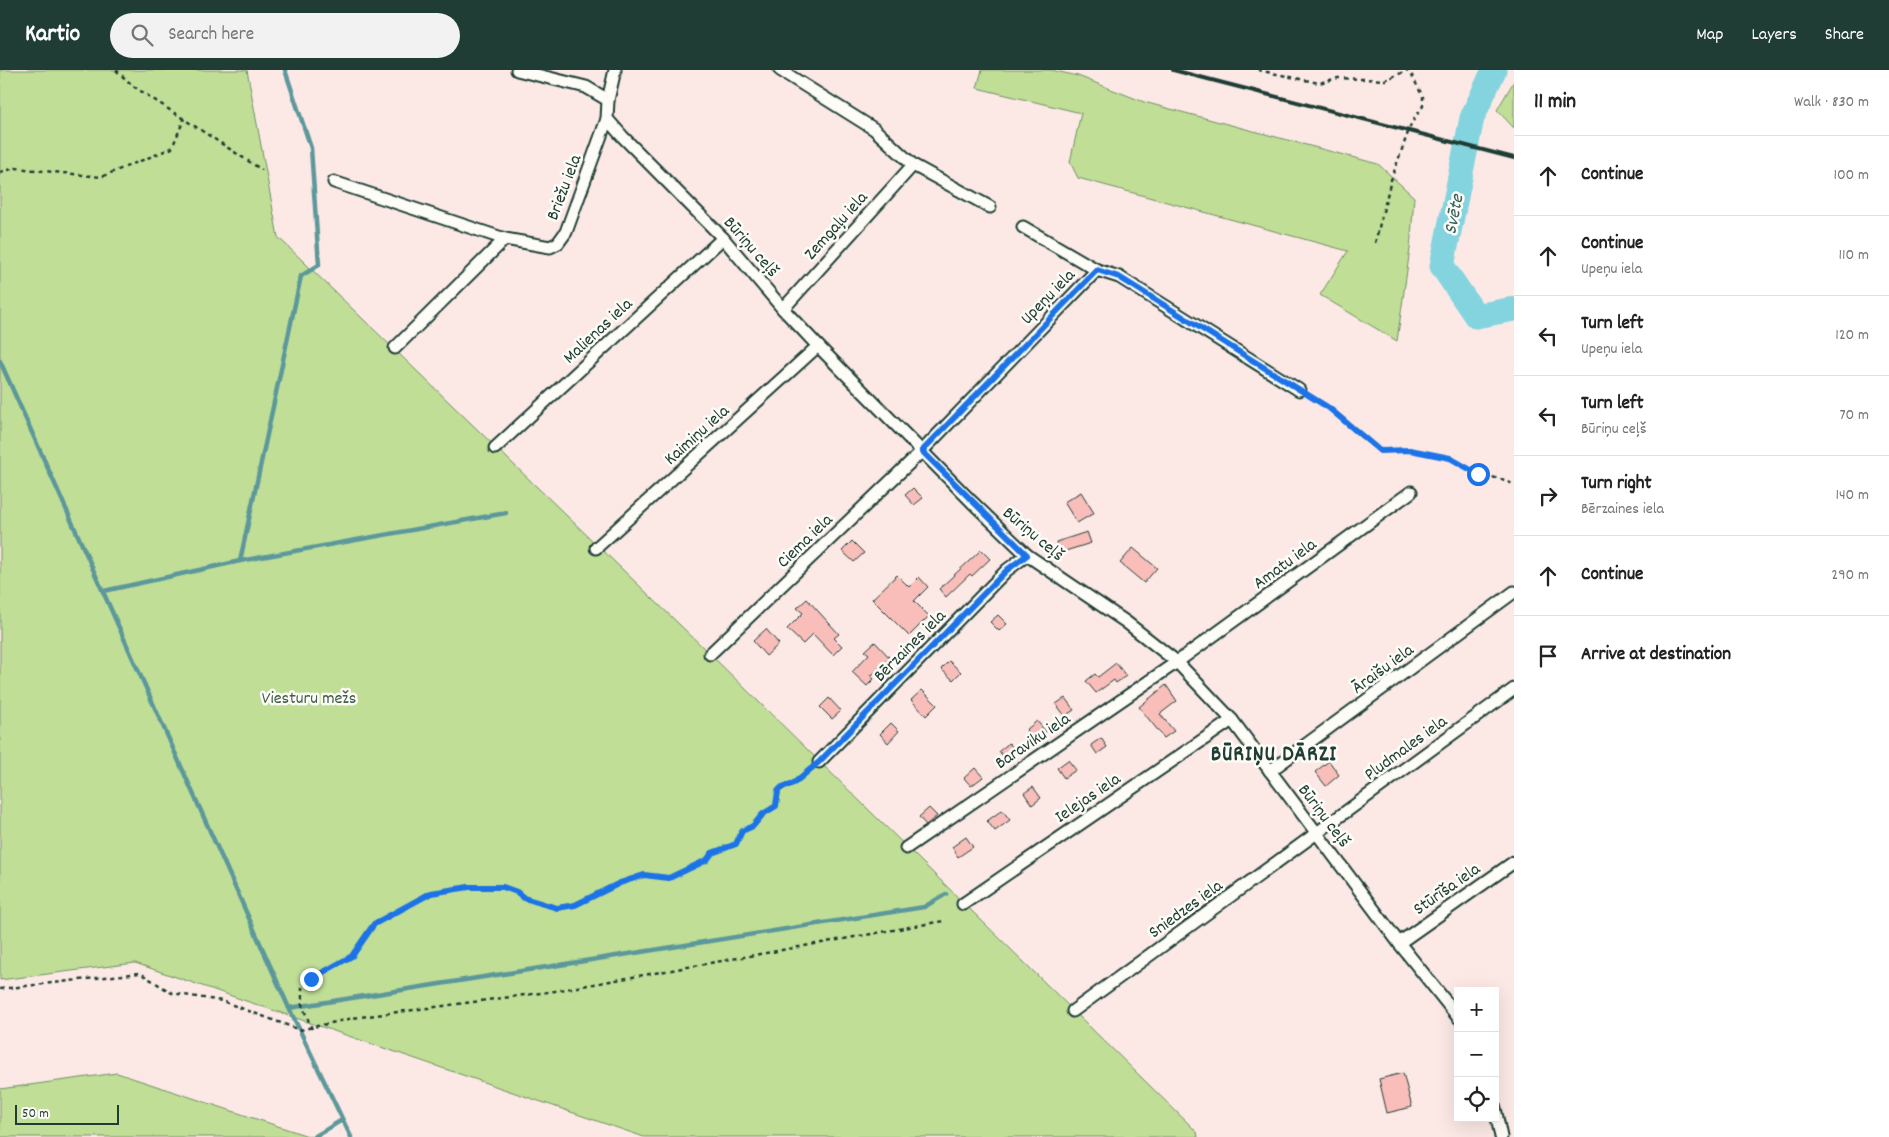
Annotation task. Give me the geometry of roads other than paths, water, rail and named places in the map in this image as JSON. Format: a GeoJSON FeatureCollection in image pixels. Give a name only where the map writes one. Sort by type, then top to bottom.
{"type":"FeatureCollection","features":[{"type":"Feature","properties":{"kind":"street"},"geometry":{"type":"LineString","coordinates":[[517,70],[586,88],[608,100]]}},
{"type":"Feature","properties":{"kind":"street"},"geometry":{"type":"LineString","coordinates":[[607,119],[608,100],[615,70]]}},
{"type":"Feature","properties":{"kind":"street"},"geometry":{"type":"LineString","coordinates":[[780,70],[874,129],[913,165],[990,207]]}},
{"type":"Feature","properties":{"kind":"street","name":"Būriņu ceļš"},"geometry":{"type":"LineString","coordinates":[[607,119],[723,238],[783,309],[818,346],[1027,555],[1126,622],[1177,662],[1232,720],[1399,943],[1454,1012]]}},
{"type":"Feature","properties":{"kind":"street","name":"Briežu iela"},"geometry":{"type":"LineString","coordinates":[[334,182],[505,239],[550,247],[558,243],[566,232],[607,119]]}},
{"type":"Feature","properties":{"kind":"street","name":"Zemgaļu iela"},"geometry":{"type":"LineString","coordinates":[[783,309],[913,165]]}},
{"type":"Feature","properties":{"kind":"street"},"geometry":{"type":"LineString","coordinates":[[1023,227],[1097,270]]}},
{"type":"Feature","properties":{"kind":"street","name":"Malienas iela"},"geometry":{"type":"LineString","coordinates":[[495,448],[723,238]]}},
{"type":"Feature","properties":{"kind":"street"},"geometry":{"type":"LineString","coordinates":[[395,348],[505,239]]}},
{"type":"Feature","properties":{"kind":"street","name":"Upeņu iela"},"geometry":{"type":"LineString","coordinates":[[922,451],[1097,270],[1119,277],[1299,390]]}},
{"type":"Feature","properties":{"kind":"street","name":"Kaimiņu iela"},"geometry":{"type":"LineString","coordinates":[[596,548],[818,346]]}},
{"type":"Feature","properties":{"kind":"street","name":"Ciema iela"},"geometry":{"type":"LineString","coordinates":[[710,654],[922,451]]}},
{"type":"Feature","properties":{"kind":"street","name":"Amatu iela"},"geometry":{"type":"LineString","coordinates":[[1177,662],[1411,492]]}},
{"type":"Feature","properties":{"kind":"street","name":"Bērzaines iela"},"geometry":{"type":"LineString","coordinates":[[819,762],[1007,570],[1027,555]]}},
{"type":"Feature","properties":{"kind":"street","name":"Āraišu iela"},"geometry":{"type":"LineString","coordinates":[[1270,771],[1514,592]]}},
{"type":"Feature","properties":{"kind":"street","name":"Baraviku iela"},"geometry":{"type":"LineString","coordinates":[[906,848],[1177,662]]}},
{"type":"Feature","properties":{"kind":"street","name":"Pludmales iela"},"geometry":{"type":"LineString","coordinates":[[1317,833],[1514,689]]}},
{"type":"Feature","properties":{"kind":"street","name":"Ielejas iela"},"geometry":{"type":"LineString","coordinates":[[963,904],[1232,720]]}},
{"type":"Feature","properties":{"kind":"street","name":"Sniedzes iela"},"geometry":{"type":"LineString","coordinates":[[1073,1011],[1317,833]]}},
{"type":"Feature","properties":{"kind":"street","name":"Stūrīša iela"},"geometry":{"type":"LineString","coordinates":[[1399,943],[1514,862]]}},
{"type":"Feature","properties":{"kind":"street"},"geometry":{"type":"LineString","coordinates":[[1498,1122],[1501,1137]]}},
{"type":"Feature","properties":{"kind":"waterway"},"geometry":{"type":"LineString","coordinates":[[240,561],[301,276],[319,265],[311,148],[285,70]]}},
{"type":"Feature","properties":{"kind":"waterway","name":"Svēte"},"geometry":{"type":"LineString","coordinates":[[1494,70],[1472,118],[1442,266],[1476,316],[1514,309]]}},
{"type":"Feature","properties":{"kind":"waterway"},"geometry":{"type":"LineString","coordinates":[[0,361],[289,1008],[351,1137]]}},
{"type":"Feature","properties":{"kind":"waterway"},"geometry":{"type":"LineString","coordinates":[[104,591],[240,561],[506,513]]}},
{"type":"Feature","properties":{"kind":"waterway"},"geometry":{"type":"LineString","coordinates":[[289,1008],[924,907],[946,894]]}},
{"type":"Feature","properties":{"kind":"waterway"},"geometry":{"type":"LineString","coordinates":[[314,1137],[342,1120]]}},
{"type":"Feature","properties":{"kind":"railway"},"geometry":{"type":"LineString","coordinates":[[1173,70],[1514,158]]}},
{"type":"Feature","properties":{"kind":"district","name":"BŪRIŅU DĀRZI"},"geometry":{"type":"Point","coordinates":[1274,752]}},
{"type":"Feature","properties":{"kind":"park label","name":"Viesturu mežs"},"geometry":{"type":"Point","coordinates":[309,697]}}]}
